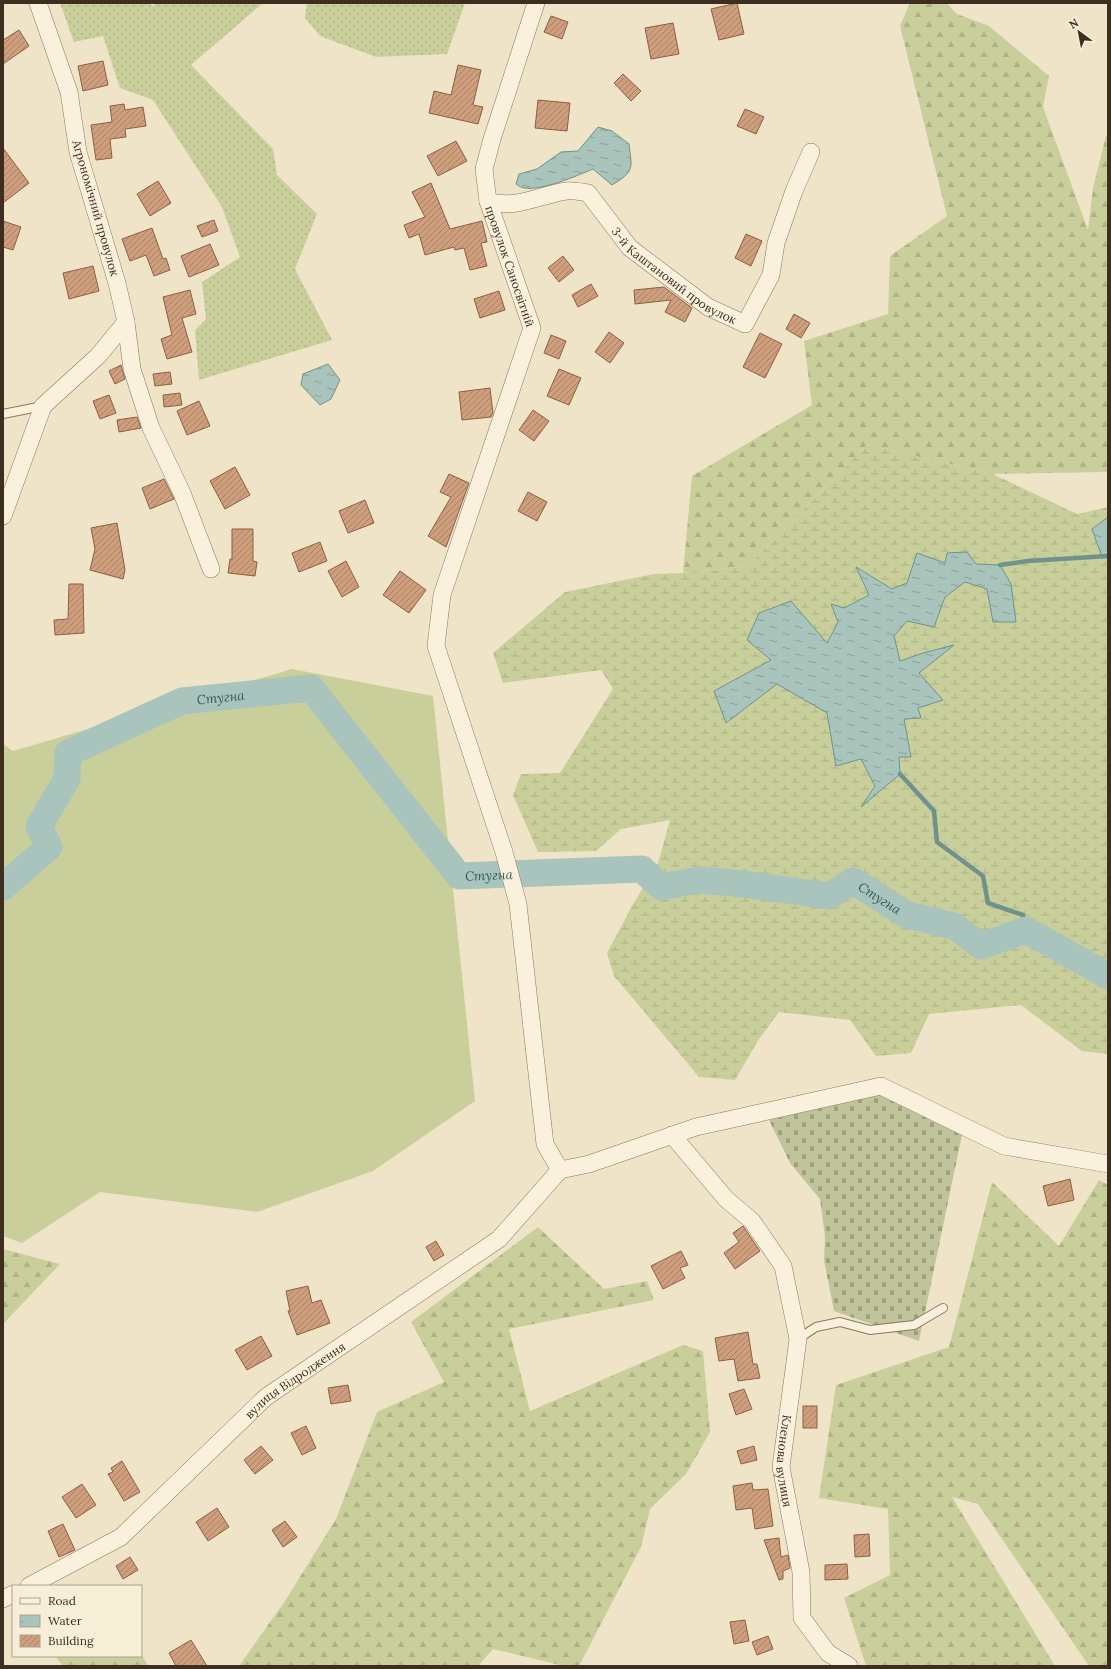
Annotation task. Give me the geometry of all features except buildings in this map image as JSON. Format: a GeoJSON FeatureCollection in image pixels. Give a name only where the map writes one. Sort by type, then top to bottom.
{"type":"FeatureCollection","features":[{"type":"Feature","properties":{"kind":"street","name":"Агрономічний провулок"},"geometry":{"type":"LineString","coordinates":[[38,3],[69,92],[78,152],[117,283],[126,322],[132,369],[151,428],[182,493],[211,569]]}},
{"type":"Feature","properties":{"kind":"street","name":"провулок Саносвітній"},"geometry":{"type":"LineString","coordinates":[[536,3],[492,139],[484,169],[488,201],[532,328],[442,595],[436,646],[504,852],[518,904],[545,1144],[560,1170]]}},
{"type":"Feature","properties":{"kind":"street","name":"3-й Каштановий провулок"},"geometry":{"type":"LineString","coordinates":[[488,201],[497,204],[517,203],[568,191],[588,193],[630,248],[708,307],[745,324],[771,275],[776,243],[794,191],[811,152]]}},
{"type":"Feature","properties":{"kind":"street"},"geometry":{"type":"LineString","coordinates":[[3,516],[43,406],[98,356],[126,322]]}},
{"type":"Feature","properties":{"kind":"street"},"geometry":{"type":"LineString","coordinates":[[560,1170],[589,1164],[696,1127],[881,1086],[1004,1146],[1108,1164]]}},
{"type":"Feature","properties":{"kind":"street","name":"Кленова вулиця"},"geometry":{"type":"LineString","coordinates":[[672,1135],[726,1199],[752,1221],[783,1266],[798,1339],[781,1467],[801,1572],[802,1618],[828,1653],[849,1666]]}},
{"type":"Feature","properties":{"kind":"street","name":"вулиця Відродження"},"geometry":{"type":"LineString","coordinates":[[30,1585],[121,1537],[266,1397],[499,1239],[560,1170]]}},
{"type":"Feature","properties":{"kind":"street"},"geometry":{"type":"LineString","coordinates":[[3,1599],[12,1594]]}},
{"type":"Feature","properties":{"kind":"lane"},"geometry":{"type":"LineString","coordinates":[[3,414],[43,406]]}},
{"type":"Feature","properties":{"kind":"lane"},"geometry":{"type":"LineString","coordinates":[[798,1339],[816,1327],[840,1322],[870,1330],[914,1325],[943,1308]]}},
{"type":"Feature","properties":{"kind":"green space"},"geometry":{"type":"Polygon","coordinates":[[[60,3],[150,3],[152,6],[158,3],[263,3],[191,65],[273,149],[277,175],[317,214],[295,269],[332,340],[199,380],[195,330],[206,319],[202,282],[240,257],[222,207],[153,100],[120,88],[103,36],[74,42],[60,3]]]}},
{"type":"Feature","properties":{"kind":"green space"},"geometry":{"type":"Polygon","coordinates":[[[307,3],[465,3],[447,54],[376,57],[320,36],[305,18],[307,3]]]}},
{"type":"Feature","properties":{"kind":"green space"},"geometry":{"type":"Polygon","coordinates":[[[910,3],[946,3],[957,14],[989,26],[1049,76],[1043,107],[1088,230],[1093,188],[1106,136],[1108,136],[1108,472],[993,474],[867,445],[748,566],[683,573],[692,476],[812,405],[804,341],[888,314],[890,256],[947,216],[900,26],[910,3]]]}},
{"type":"Feature","properties":{"kind":"green space"},"geometry":{"type":"Polygon","coordinates":[[[867,445],[993,474],[1077,514],[1108,507],[1108,517],[1092,529],[1102,557],[1108,556],[1108,1054],[1082,1051],[1021,1005],[929,1014],[911,1053],[876,1056],[850,1020],[779,1012],[759,1039],[735,1080],[699,1077],[614,976],[607,953],[632,906],[658,863],[670,820],[621,829],[596,851],[538,852],[513,795],[521,774],[560,773],[613,689],[601,670],[503,683],[493,653],[565,592],[654,574],[683,573],[748,566],[867,445]]]}},
{"type":"Feature","properties":{"kind":"green space"},"geometry":{"type":"Polygon","coordinates":[[[292,669],[433,696],[475,1101],[373,1171],[257,1212],[100,1192],[22,1243],[3,1236],[3,744],[13,751],[292,669]]]}},
{"type":"Feature","properties":{"kind":"green space"},"geometry":{"type":"Polygon","coordinates":[[[880,1094],[963,1130],[919,1341],[834,1311],[824,1260],[825,1236],[820,1199],[790,1163],[769,1120],[880,1094]]]}},
{"type":"Feature","properties":{"kind":"green space"},"geometry":{"type":"Polygon","coordinates":[[[1099,1180],[1108,1185],[1108,1666],[1089,1666],[978,1504],[952,1497],[1055,1666],[866,1666],[844,1598],[890,1575],[888,1509],[819,1498],[836,1385],[949,1347],[992,1182],[1059,1246],[1099,1180]]]}},
{"type":"Feature","properties":{"kind":"green space"},"geometry":{"type":"Polygon","coordinates":[[[538,1227],[604,1289],[647,1281],[654,1300],[509,1329],[530,1411],[683,1345],[703,1351],[710,1432],[686,1474],[650,1509],[641,1547],[579,1666],[564,1666],[493,1649],[478,1666],[239,1666],[285,1601],[336,1519],[377,1412],[444,1382],[411,1322],[538,1227]]]}},
{"type":"Feature","properties":{"kind":"green space"},"geometry":{"type":"Polygon","coordinates":[[[3,1249],[60,1264],[3,1324],[3,1249]]]}},
{"type":"Feature","properties":{"kind":"green space"},"geometry":{"type":"Polygon","coordinates":[[[142,1655],[148,1666],[63,1666],[56,1657],[142,1657],[142,1655]]]}},
{"type":"Feature","properties":{"kind":"water"},"geometry":{"type":"Polygon","coordinates":[[[598,127],[612,131],[629,144],[631,164],[630,169],[625,176],[612,185],[593,169],[559,182],[540,187],[523,188],[516,184],[519,174],[537,169],[561,152],[578,151],[598,127]]]}},
{"type":"Feature","properties":{"kind":"water"},"geometry":{"type":"Polygon","coordinates":[[[328,364],[340,380],[331,399],[320,405],[301,385],[303,374],[328,364]]]}},
{"type":"Feature","properties":{"kind":"water"},"geometry":{"type":"Polygon","coordinates":[[[1108,517],[1108,556],[1102,557],[1092,529],[1108,517]]]}},
{"type":"Feature","properties":{"kind":"water"},"geometry":{"type":"Polygon","coordinates":[[[967,552],[976,564],[1000,565],[1011,584],[1016,622],[993,622],[987,589],[965,582],[945,597],[934,627],[907,621],[894,636],[900,661],[954,645],[919,673],[943,700],[918,708],[921,718],[904,719],[911,757],[899,757],[900,774],[861,807],[875,786],[861,759],[836,766],[827,713],[777,684],[726,723],[714,691],[771,660],[747,640],[759,613],[791,601],[827,643],[838,622],[831,604],[844,608],[869,595],[856,567],[892,589],[907,583],[917,553],[945,563],[947,553],[967,552]]]}},
{"type":"Feature","properties":{"kind":"waterway"},"geometry":{"type":"LineString","coordinates":[[1000,565],[1028,561],[1108,556]]}},
{"type":"Feature","properties":{"kind":"waterway","name":"Стугна"},"geometry":{"type":"LineString","coordinates":[[3,887],[49,847],[39,826],[67,779],[68,753],[182,701],[311,688],[459,876],[642,869],[661,887],[699,880],[743,884],[829,896],[853,881],[907,915],[954,926],[981,946],[1026,930],[1108,976]]}},
{"type":"Feature","properties":{"kind":"waterway"},"geometry":{"type":"LineString","coordinates":[[900,774],[934,811],[937,842],[983,876],[988,903],[1023,915],[1026,930]]}}]}
